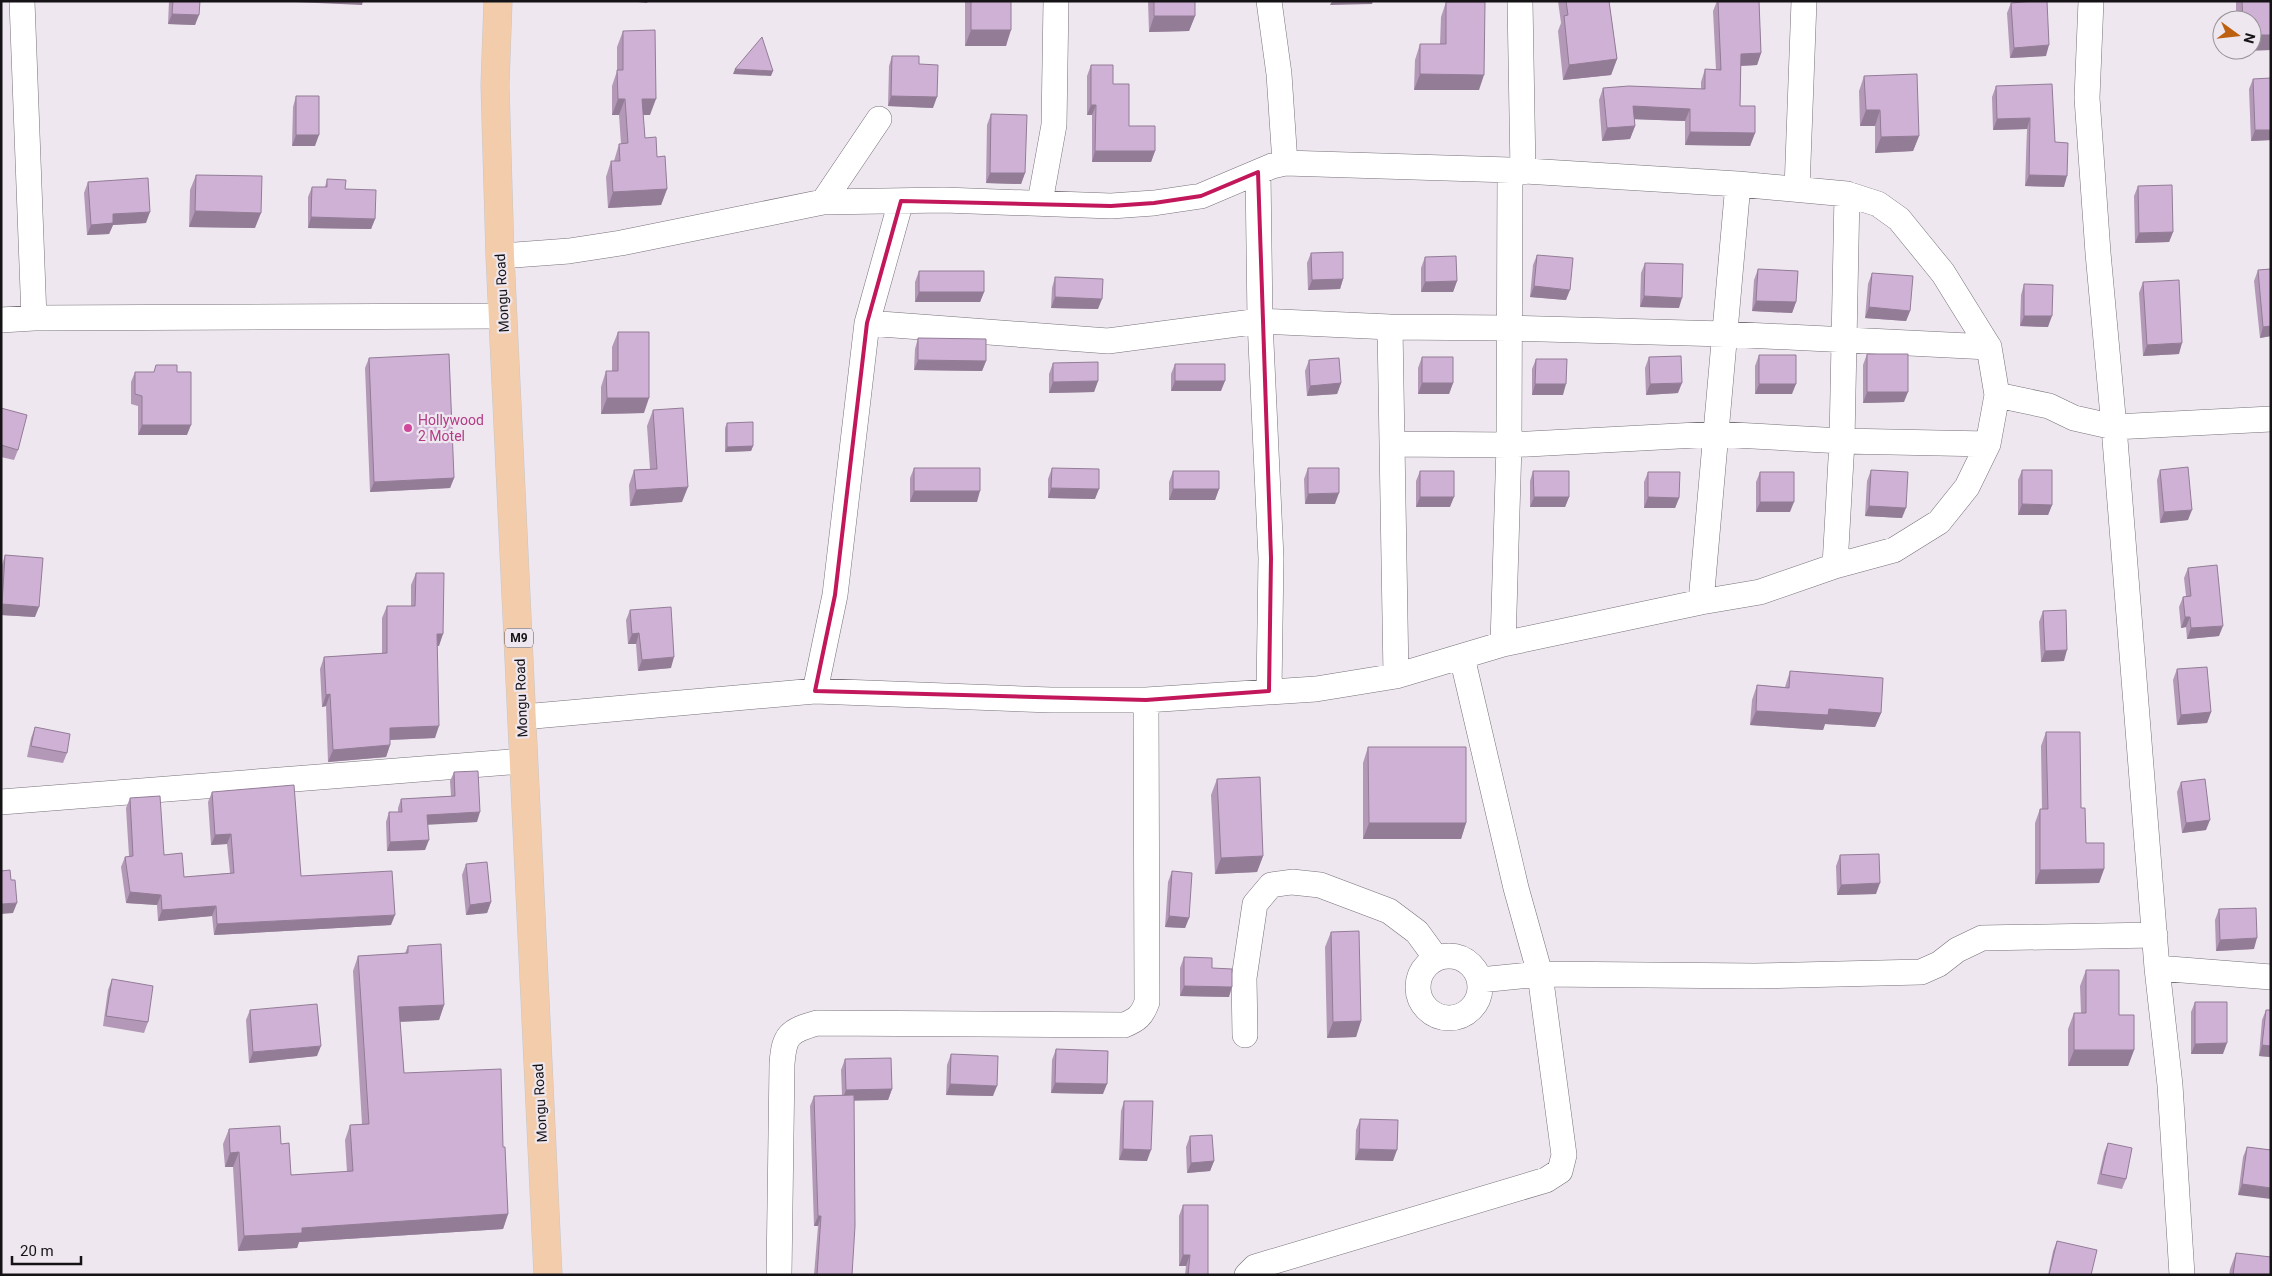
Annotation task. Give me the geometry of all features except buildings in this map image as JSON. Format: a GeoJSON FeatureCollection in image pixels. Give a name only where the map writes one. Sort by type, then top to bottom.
{"type":"FeatureCollection","features":[{"type":"Feature","properties":{"kind":"main road","name":"Mongu Road"},"geometry":{"type":"LineString","coordinates":[[498,1],[495,85],[500,256],[548,1275]]}},
{"type":"Feature","properties":{"kind":"street"},"geometry":{"type":"LineString","coordinates":[[22,1],[34,318]]}},
{"type":"Feature","properties":{"kind":"street"},"geometry":{"type":"LineString","coordinates":[[1040,202],[1054,125],[1056,1]]}},
{"type":"Feature","properties":{"kind":"street"},"geometry":{"type":"LineString","coordinates":[[1269,1],[1279,74],[1285,163]]}},
{"type":"Feature","properties":{"kind":"street"},"geometry":{"type":"LineString","coordinates":[[1503,644],[1509,445],[1508,328],[1517,171],[1520,1]]}},
{"type":"Feature","properties":{"kind":"street"},"geometry":{"type":"LineString","coordinates":[[1797,190],[1804,1]]}},
{"type":"Feature","properties":{"kind":"street"},"geometry":{"type":"LineString","coordinates":[[2091,1],[2087,98],[2098,253],[2114,427],[2157,968],[2170,1085],[2182,1275]]}},
{"type":"Feature","properties":{"kind":"street"},"geometry":{"type":"LineString","coordinates":[[823,202],[879,119]]}},
{"type":"Feature","properties":{"kind":"street"},"geometry":{"type":"LineString","coordinates":[[500,256],[621,243],[823,202],[1040,202],[1111,206],[1154,203],[1201,196],[1285,163],[1517,171],[1738,184],[1847,194],[1878,204],[1899,219],[1943,274],[1989,347],[1997,395],[1988,444],[1967,487],[1939,522],[1894,550],[1835,566],[1760,592],[1701,602],[1503,644],[1396,676],[1316,690],[1146,700],[1051,700],[815,691],[523,717]]}},
{"type":"Feature","properties":{"kind":"street"},"geometry":{"type":"LineString","coordinates":[[1258,172],[1260,321],[1271,558],[1269,692]]}},
{"type":"Feature","properties":{"kind":"street"},"geometry":{"type":"LineString","coordinates":[[1701,602],[1738,184]]}},
{"type":"Feature","properties":{"kind":"street"},"geometry":{"type":"LineString","coordinates":[[1835,566],[1842,440],[1847,194]]}},
{"type":"Feature","properties":{"kind":"street"},"geometry":{"type":"LineString","coordinates":[[815,691],[835,596],[867,323],[901,201]]}},
{"type":"Feature","properties":{"kind":"street"},"geometry":{"type":"LineString","coordinates":[[1,320],[34,318],[503,316]]}},
{"type":"Feature","properties":{"kind":"street"},"geometry":{"type":"LineString","coordinates":[[867,323],[1108,341],[1260,321],[1390,328],[1508,328],[1726,334],[1989,347]]}},
{"type":"Feature","properties":{"kind":"street"},"geometry":{"type":"LineString","coordinates":[[1390,328],[1396,676]]}},
{"type":"Feature","properties":{"kind":"street"},"geometry":{"type":"LineString","coordinates":[[1997,395],[2049,406],[2074,418],[2114,427],[2271,419]]}},
{"type":"Feature","properties":{"kind":"street"},"geometry":{"type":"LineString","coordinates":[[1392,444],[1509,445],[1716,434],[1988,444]]}},
{"type":"Feature","properties":{"kind":"street"},"geometry":{"type":"LineString","coordinates":[[1247,1275],[1255,1267],[1546,1180],[1560,1172],[1564,1155],[1540,974],[1516,888],[1462,657]]}},
{"type":"Feature","properties":{"kind":"street"},"geometry":{"type":"LineString","coordinates":[[779,1275],[783,1046],[794,1030],[817,1023],[1124,1025],[1134,1021],[1142,1014],[1147,1002],[1146,700]]}},
{"type":"Feature","properties":{"kind":"street"},"geometry":{"type":"LineString","coordinates":[[1,802],[523,761]]}},
{"type":"Feature","properties":{"kind":"street"},"geometry":{"type":"LineString","coordinates":[[1245,1035],[1244,978],[1255,904],[1271,885],[1292,882],[1320,885],[1389,911],[1417,932],[1436,958]]}},
{"type":"Feature","properties":{"kind":"street"},"geometry":{"type":"LineString","coordinates":[[1480,980],[1540,974],[1755,976],[1895,974],[1921,972],[1939,964],[1957,950],[1982,938],[2155,935]]}},
{"type":"Feature","properties":{"kind":"street"},"geometry":{"type":"LineString","coordinates":[[1450,955],[1464,958],[1475,968],[1480,980],[1480,993],[1475,1005],[1466,1014],[1454,1018],[1441,1018],[1429,1012],[1419,996],[1419,976],[1426,965],[1436,958],[1450,955]]}},
{"type":"Feature","properties":{"kind":"street"},"geometry":{"type":"LineString","coordinates":[[2157,968],[2271,977]]}},
{"type":"Feature","properties":{"kind":"highlighted area"},"geometry":{"type":"Polygon","coordinates":[[[1258,172],[1271,558],[1269,691],[1146,700],[815,691],[835,595],[867,323],[901,201],[1111,206],[1154,203],[1201,196],[1258,172]]]}},
{"type":"Feature","properties":{"kind":"place","name":"Hollywood 2 Motel"},"geometry":{"type":"Point","coordinates":[408,428]}}]}
